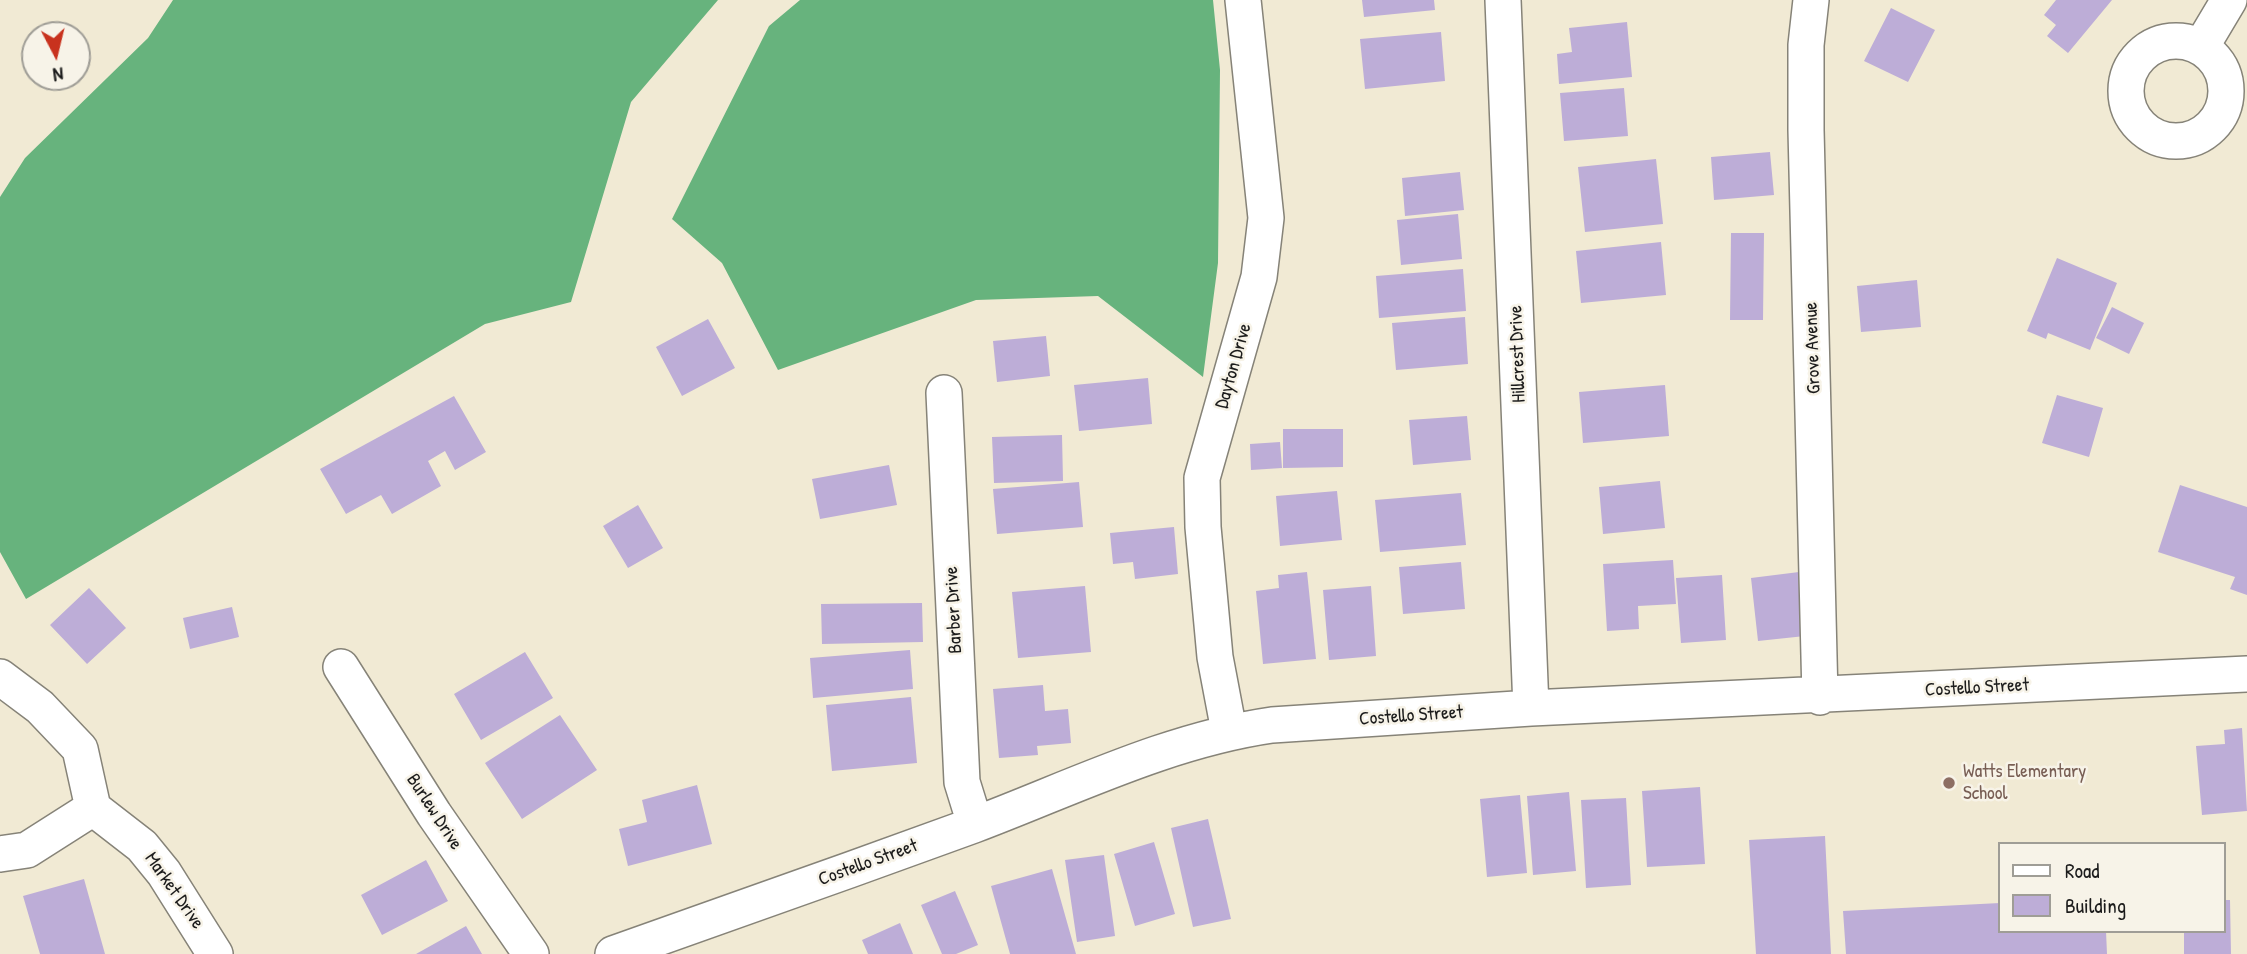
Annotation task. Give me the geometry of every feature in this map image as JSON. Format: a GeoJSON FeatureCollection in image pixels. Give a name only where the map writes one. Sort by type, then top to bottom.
{"type":"FeatureCollection","features":[{"type":"Feature","properties":{"kind":"street","name":"Dayton Drive"},"geometry":{"type":"LineString","coordinates":[[1229,731],[1215,657],[1203,527],[1202,478],[1259,277],[1266,218],[1243,0]]}},
{"type":"Feature","properties":{"kind":"street","name":"Hillcrest Drive"},"geometry":{"type":"LineString","coordinates":[[1503,0],[1531,708]]}},
{"type":"Feature","properties":{"kind":"street","name":"Grove Avenue"},"geometry":{"type":"LineString","coordinates":[[1811,0],[1806,45],[1806,118],[1821,697]]}},
{"type":"Feature","properties":{"kind":"street"},"geometry":{"type":"LineString","coordinates":[[2202,47],[2229,0]]}},
{"type":"Feature","properties":{"kind":"street","name":"Barber Drive"},"geometry":{"type":"LineString","coordinates":[[944,393],[962,782],[975,824]]}},
{"type":"Feature","properties":{"kind":"street","name":"Burlew Drive"},"geometry":{"type":"LineString","coordinates":[[341,667],[434,814],[531,954]]}},
{"type":"Feature","properties":{"kind":"street","name":"Costello Street"},"geometry":{"type":"LineString","coordinates":[[613,954],[975,824],[1179,745],[1229,731],[1272,725],[1531,708],[1821,697],[2247,674]]}},
{"type":"Feature","properties":{"kind":"street"},"geometry":{"type":"LineString","coordinates":[[0,677],[40,707],[80,749],[93,808],[26,850],[0,854]]}},
{"type":"Feature","properties":{"kind":"street","name":"Market Drive"},"geometry":{"type":"LineString","coordinates":[[93,808],[142,846],[164,873],[215,954]]}},
{"type":"Feature","properties":{"kind":"green space"},"geometry":{"type":"Polygon","coordinates":[[[173,0],[718,0],[631,102],[571,302],[485,324],[26,599],[0,552],[0,197],[25,158],[148,38],[173,0]]]}},
{"type":"Feature","properties":{"kind":"green space"},"geometry":{"type":"Polygon","coordinates":[[[800,0],[1213,0],[1220,70],[1218,263],[1203,377],[1098,296],[976,300],[778,370],[722,263],[672,219],[769,26],[800,0]]]}},
{"type":"Feature","properties":{"kind":"building"},"geometry":{"type":"Polygon","coordinates":[[[1362,0],[1434,0],[1435,10],[1364,17],[1362,0]]]}},
{"type":"Feature","properties":{"kind":"building"},"geometry":{"type":"Polygon","coordinates":[[[2056,0],[2112,0],[2068,53],[2047,36],[2056,25],[2044,15],[2056,0]]]}},
{"type":"Feature","properties":{"kind":"building"},"geometry":{"type":"Polygon","coordinates":[[[1891,8],[1935,30],[1908,82],[1864,61],[1891,8]]]}},
{"type":"Feature","properties":{"kind":"building"},"geometry":{"type":"Polygon","coordinates":[[[1627,22],[1632,77],[1559,84],[1557,54],[1572,52],[1569,28],[1627,22]]]}},
{"type":"Feature","properties":{"kind":"building"},"geometry":{"type":"Polygon","coordinates":[[[1441,32],[1445,81],[1365,89],[1360,39],[1441,32]]]}},
{"type":"Feature","properties":{"kind":"building"},"geometry":{"type":"Polygon","coordinates":[[[1624,88],[1628,136],[1564,141],[1560,93],[1624,88]]]}},
{"type":"Feature","properties":{"kind":"building"},"geometry":{"type":"Polygon","coordinates":[[[1770,152],[1774,195],[1714,200],[1711,157],[1770,152]]]}},
{"type":"Feature","properties":{"kind":"building"},"geometry":{"type":"Polygon","coordinates":[[[1656,159],[1663,224],[1585,232],[1578,167],[1656,159]]]}},
{"type":"Feature","properties":{"kind":"building"},"geometry":{"type":"Polygon","coordinates":[[[1460,172],[1464,210],[1405,216],[1402,178],[1460,172]]]}},
{"type":"Feature","properties":{"kind":"building"},"geometry":{"type":"Polygon","coordinates":[[[1458,214],[1462,259],[1401,265],[1397,220],[1458,214]]]}},
{"type":"Feature","properties":{"kind":"building"},"geometry":{"type":"Polygon","coordinates":[[[1731,233],[1764,233],[1763,320],[1730,320],[1731,233]]]}},
{"type":"Feature","properties":{"kind":"building"},"geometry":{"type":"Polygon","coordinates":[[[1661,242],[1666,295],[1581,303],[1576,251],[1661,242]]]}},
{"type":"Feature","properties":{"kind":"building"},"geometry":{"type":"Polygon","coordinates":[[[2057,258],[2117,283],[2090,350],[2048,333],[2046,339],[2027,331],[2057,258]]]}},
{"type":"Feature","properties":{"kind":"building"},"geometry":{"type":"Polygon","coordinates":[[[1463,269],[1466,311],[1379,318],[1376,276],[1463,269]]]}},
{"type":"Feature","properties":{"kind":"building"},"geometry":{"type":"Polygon","coordinates":[[[1917,280],[1921,327],[1861,332],[1857,286],[1917,280]]]}},
{"type":"Feature","properties":{"kind":"building"},"geometry":{"type":"Polygon","coordinates":[[[2112,307],[2144,323],[2129,354],[2096,338],[2112,307]]]}},
{"type":"Feature","properties":{"kind":"building"},"geometry":{"type":"Polygon","coordinates":[[[1465,317],[1468,364],[1396,370],[1392,323],[1465,317]]]}},
{"type":"Feature","properties":{"kind":"building"},"geometry":{"type":"Polygon","coordinates":[[[708,319],[735,368],[682,396],[656,347],[708,319]]]}},
{"type":"Feature","properties":{"kind":"building"},"geometry":{"type":"Polygon","coordinates":[[[1046,336],[1050,376],[997,382],[993,341],[1046,336]]]}},
{"type":"Feature","properties":{"kind":"building"},"geometry":{"type":"Polygon","coordinates":[[[1148,378],[1152,424],[1079,431],[1074,385],[1148,378]]]}},
{"type":"Feature","properties":{"kind":"building"},"geometry":{"type":"Polygon","coordinates":[[[1665,385],[1669,436],[1583,443],[1579,392],[1665,385]]]}},
{"type":"Feature","properties":{"kind":"building"},"geometry":{"type":"Polygon","coordinates":[[[2057,395],[2103,408],[2089,457],[2042,443],[2057,395]]]}},
{"type":"Feature","properties":{"kind":"building"},"geometry":{"type":"Polygon","coordinates":[[[454,396],[486,452],[455,470],[445,451],[428,461],[441,486],[392,514],[381,495],[346,514],[320,469],[454,396]]]}},
{"type":"Feature","properties":{"kind":"building"},"geometry":{"type":"Polygon","coordinates":[[[1467,416],[1471,460],[1413,465],[1409,420],[1467,416]]]}},
{"type":"Feature","properties":{"kind":"building"},"geometry":{"type":"Polygon","coordinates":[[[1283,429],[1343,429],[1343,467],[1283,468],[1283,429]]]}},
{"type":"Feature","properties":{"kind":"building"},"geometry":{"type":"Polygon","coordinates":[[[1062,435],[1063,481],[994,483],[992,437],[1062,435]]]}},
{"type":"Feature","properties":{"kind":"building"},"geometry":{"type":"Polygon","coordinates":[[[1280,442],[1282,468],[1251,470],[1250,444],[1280,442]]]}},
{"type":"Feature","properties":{"kind":"building"},"geometry":{"type":"Polygon","coordinates":[[[889,465],[897,505],[820,519],[812,479],[889,465]]]}},
{"type":"Feature","properties":{"kind":"building"},"geometry":{"type":"Polygon","coordinates":[[[1660,481],[1665,528],[1603,534],[1599,487],[1660,481]]]}},
{"type":"Feature","properties":{"kind":"building"},"geometry":{"type":"Polygon","coordinates":[[[1079,482],[1083,527],[997,534],[993,489],[1079,482]]]}},
{"type":"Feature","properties":{"kind":"building"},"geometry":{"type":"Polygon","coordinates":[[[2180,485],[2247,507],[2247,595],[2230,589],[2235,577],[2158,552],[2180,485]]]}},
{"type":"Feature","properties":{"kind":"building"},"geometry":{"type":"Polygon","coordinates":[[[1337,491],[1342,540],[1280,546],[1276,496],[1337,491]]]}},
{"type":"Feature","properties":{"kind":"building"},"geometry":{"type":"Polygon","coordinates":[[[1461,493],[1466,545],[1380,552],[1375,500],[1461,493]]]}},
{"type":"Feature","properties":{"kind":"building"},"geometry":{"type":"Polygon","coordinates":[[[638,505],[663,548],[628,568],[603,526],[638,505]]]}},
{"type":"Feature","properties":{"kind":"building"},"geometry":{"type":"Polygon","coordinates":[[[1174,527],[1178,574],[1135,579],[1133,562],[1113,564],[1110,533],[1174,527]]]}},
{"type":"Feature","properties":{"kind":"building"},"geometry":{"type":"Polygon","coordinates":[[[1673,560],[1676,604],[1638,606],[1639,629],[1607,631],[1603,564],[1673,560]]]}},
{"type":"Feature","properties":{"kind":"building"},"geometry":{"type":"Polygon","coordinates":[[[1461,562],[1465,609],[1403,614],[1399,567],[1461,562]]]}},
{"type":"Feature","properties":{"kind":"building"},"geometry":{"type":"Polygon","coordinates":[[[1307,572],[1316,659],[1263,664],[1256,591],[1279,588],[1278,575],[1307,572]]]}},
{"type":"Feature","properties":{"kind":"building"},"geometry":{"type":"Polygon","coordinates":[[[1799,572],[1805,636],[1758,641],[1751,578],[1799,572]]]}},
{"type":"Feature","properties":{"kind":"building"},"geometry":{"type":"Polygon","coordinates":[[[1722,575],[1726,640],[1681,643],[1676,578],[1722,575]]]}},
{"type":"Feature","properties":{"kind":"building"},"geometry":{"type":"Polygon","coordinates":[[[1085,586],[1091,652],[1018,658],[1012,592],[1085,586]]]}},
{"type":"Feature","properties":{"kind":"building"},"geometry":{"type":"Polygon","coordinates":[[[1371,586],[1376,656],[1329,660],[1323,590],[1371,586]]]}},
{"type":"Feature","properties":{"kind":"building"},"geometry":{"type":"Polygon","coordinates":[[[89,588],[126,628],[87,664],[50,625],[89,588]]]}},
{"type":"Feature","properties":{"kind":"building"},"geometry":{"type":"Polygon","coordinates":[[[922,603],[923,642],[822,644],[821,604],[922,603]]]}},
{"type":"Feature","properties":{"kind":"building"},"geometry":{"type":"Polygon","coordinates":[[[232,607],[239,637],[190,649],[183,618],[232,607]]]}},
{"type":"Feature","properties":{"kind":"building"},"geometry":{"type":"Polygon","coordinates":[[[910,650],[913,689],[813,698],[810,658],[910,650]]]}},
{"type":"Feature","properties":{"kind":"building"},"geometry":{"type":"Polygon","coordinates":[[[525,652],[553,698],[481,740],[454,694],[525,652]]]}},
{"type":"Feature","properties":{"kind":"building"},"geometry":{"type":"Polygon","coordinates":[[[1043,685],[1045,711],[1068,709],[1071,743],[1037,746],[1038,755],[999,758],[993,689],[1043,685]]]}},
{"type":"Feature","properties":{"kind":"building"},"geometry":{"type":"Polygon","coordinates":[[[911,697],[917,763],[832,771],[826,705],[911,697]]]}},
{"type":"Feature","properties":{"kind":"building"},"geometry":{"type":"Polygon","coordinates":[[[560,715],[597,770],[522,819],[485,763],[560,715]]]}},
{"type":"Feature","properties":{"kind":"building"},"geometry":{"type":"Polygon","coordinates":[[[2242,728],[2247,811],[2202,815],[2196,746],[2225,744],[2224,730],[2242,728]]]}},
{"type":"Feature","properties":{"kind":"building"},"geometry":{"type":"Polygon","coordinates":[[[697,785],[712,844],[628,866],[619,829],[647,822],[642,800],[697,785]]]}},
{"type":"Feature","properties":{"kind":"building"},"geometry":{"type":"Polygon","coordinates":[[[1700,787],[1705,864],[1647,867],[1642,791],[1700,787]]]}},
{"type":"Feature","properties":{"kind":"building"},"geometry":{"type":"Polygon","coordinates":[[[1569,792],[1576,871],[1533,875],[1527,796],[1569,792]]]}},
{"type":"Feature","properties":{"kind":"building"},"geometry":{"type":"Polygon","coordinates":[[[1520,795],[1527,873],[1487,877],[1480,799],[1520,795]]]}},
{"type":"Feature","properties":{"kind":"building"},"geometry":{"type":"Polygon","coordinates":[[[1626,798],[1631,885],[1586,888],[1581,800],[1626,798]]]}},
{"type":"Feature","properties":{"kind":"building"},"geometry":{"type":"Polygon","coordinates":[[[1208,819],[1231,919],[1193,927],[1171,828],[1208,819]]]}},
{"type":"Feature","properties":{"kind":"building"},"geometry":{"type":"Polygon","coordinates":[[[1825,836],[1831,954],[1756,954],[1749,840],[1825,836]]]}},
{"type":"Feature","properties":{"kind":"building"},"geometry":{"type":"Polygon","coordinates":[[[1154,842],[1175,914],[1135,926],[1114,854],[1154,842]]]}},
{"type":"Feature","properties":{"kind":"building"},"geometry":{"type":"Polygon","coordinates":[[[1104,855],[1115,936],[1077,942],[1065,860],[1104,855]]]}},
{"type":"Feature","properties":{"kind":"building"},"geometry":{"type":"Polygon","coordinates":[[[426,860],[448,901],[382,935],[361,895],[426,860]]]}},
{"type":"Feature","properties":{"kind":"building"},"geometry":{"type":"Polygon","coordinates":[[[1052,869],[1076,954],[1010,954],[991,886],[1052,869]]]}},
{"type":"Feature","properties":{"kind":"building"},"geometry":{"type":"Polygon","coordinates":[[[84,879],[105,954],[40,954],[23,896],[84,879]]]}},
{"type":"Feature","properties":{"kind":"building"},"geometry":{"type":"Polygon","coordinates":[[[955,891],[978,945],[956,954],[942,954],[921,905],[955,891]]]}},
{"type":"Feature","properties":{"kind":"building"},"geometry":{"type":"Polygon","coordinates":[[[2226,900],[2230,900],[2231,954],[2184,954],[2184,933],[2226,933],[2226,900]]]}},
{"type":"Feature","properties":{"kind":"building"},"geometry":{"type":"Polygon","coordinates":[[[1998,903],[1998,933],[2106,933],[2107,954],[1846,954],[1843,911],[1998,903]]]}},
{"type":"Feature","properties":{"kind":"building"},"geometry":{"type":"Polygon","coordinates":[[[900,923],[913,954],[868,954],[862,940],[900,923]]]}},
{"type":"Feature","properties":{"kind":"building"},"geometry":{"type":"Polygon","coordinates":[[[466,926],[482,954],[416,954],[466,926]]]}},
{"type":"Feature","properties":{"kind":"place","name":"Watts Elementary School"},"geometry":{"type":"Point","coordinates":[1949,783]}}]}
